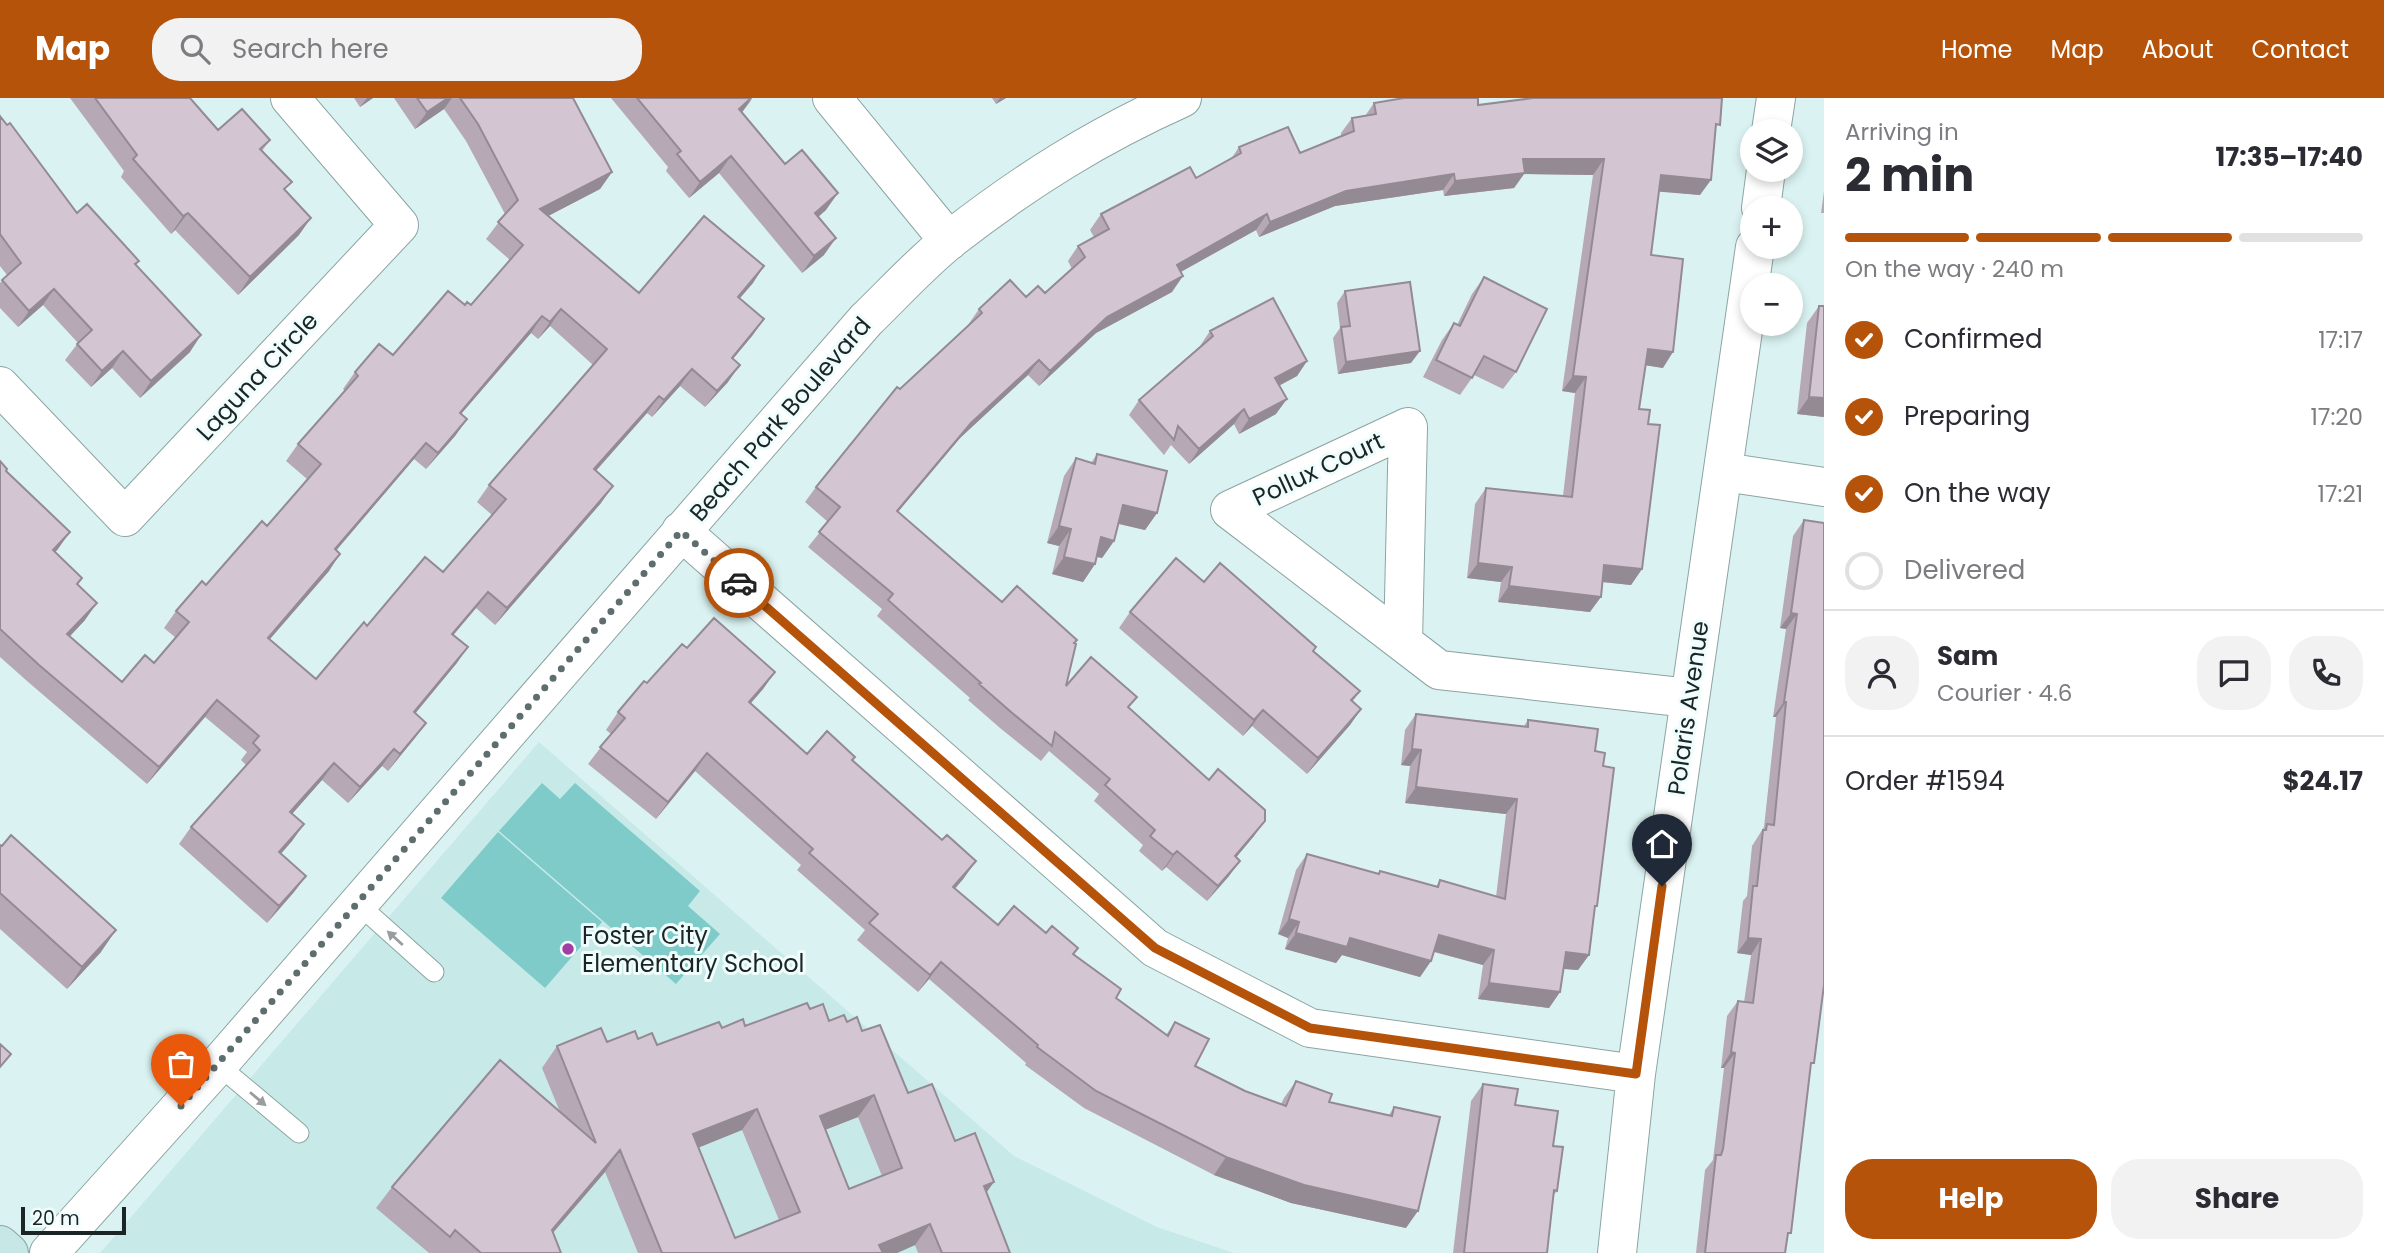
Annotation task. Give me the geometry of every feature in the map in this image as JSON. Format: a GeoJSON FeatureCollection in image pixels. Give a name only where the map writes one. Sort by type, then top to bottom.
{"type":"FeatureCollection","features":[{"type":"Feature","properties":{"kind":"street","name":"Laguna Circle"},"geometry":{"type":"LineString","coordinates":[[0,386],[125,517],[399,225],[290,98]]}},
{"type":"Feature","properties":{"kind":"street"},"geometry":{"type":"LineString","coordinates":[[832,98],[949,241]]}},
{"type":"Feature","properties":{"kind":"street","name":"Beach Park Boulevard"},"geometry":{"type":"LineString","coordinates":[[49,1253],[218,1065],[866,320],[949,241],[1030,180],[1125,123],[1182,98]]}},
{"type":"Feature","properties":{"kind":"street"},"geometry":{"type":"LineString","coordinates":[[1773,119],[1776,98]]}},
{"type":"Feature","properties":{"kind":"street","name":"Polaris Avenue"},"geometry":{"type":"LineString","coordinates":[[1617,1253],[1636,1074],[1753,259]]}},
{"type":"Feature","properties":{"kind":"street","name":"Pollux Court"},"geometry":{"type":"LineString","coordinates":[[1403,642],[1408,427],[1230,510],[1439,670],[1689,698]]}},
{"type":"Feature","properties":{"kind":"street"},"geometry":{"type":"LineString","coordinates":[[1724,472],[1824,487]]}},
{"type":"Feature","properties":{"kind":"street"},"geometry":{"type":"LineString","coordinates":[[681,531],[1155,948],[1310,1028],[1636,1074]]}},
{"type":"Feature","properties":{"kind":"street"},"geometry":{"type":"LineString","coordinates":[[0,1245],[9,1253]]}},
{"type":"Feature","properties":{"kind":"lane"},"geometry":{"type":"LineString","coordinates":[[357,903],[434,972]]}},
{"type":"Feature","properties":{"kind":"lane"},"geometry":{"type":"LineString","coordinates":[[218,1065],[299,1133]]}},
{"type":"Feature","properties":{"kind":"shaded area","name":"Foster City Elementary School"},"geometry":{"type":"Polygon","coordinates":[[[539,742],[1014,1156],[1157,1227],[1234,1253],[100,1253],[539,742]]]}},
{"type":"Feature","properties":{"kind":"shaded area"},"geometry":{"type":"Polygon","coordinates":[[[542,783],[560,799],[575,783],[700,891],[688,906],[720,934],[676,984],[499,831],[542,783]]]}},
{"type":"Feature","properties":{"kind":"shaded area"},"geometry":{"type":"Polygon","coordinates":[[[498,832],[602,922],[545,988],[441,898],[498,832]]]}},
{"type":"Feature","properties":{"kind":"building"},"geometry":{"type":"Polygon","coordinates":[[[95,98],[190,98],[218,130],[242,109],[270,140],[260,149],[292,182],[284,189],[311,218],[250,277],[188,213],[183,216],[133,159],[137,155],[95,98]]]}},
{"type":"Feature","properties":{"kind":"building"},"geometry":{"type":"Polygon","coordinates":[[[417,98],[448,98],[427,112],[417,98]]]}},
{"type":"Feature","properties":{"kind":"building"},"geometry":{"type":"Polygon","coordinates":[[[460,98],[573,98],[612,172],[540,209],[639,293],[704,216],[764,266],[738,297],[764,319],[732,358],[740,365],[717,391],[692,369],[664,400],[659,396],[594,469],[613,486],[507,608],[488,592],[452,634],[468,647],[414,712],[426,723],[400,754],[394,749],[360,787],[334,763],[290,812],[304,824],[279,852],[306,876],[279,906],[191,827],[260,750],[253,743],[259,736],[217,700],[159,767],[0,629],[0,461],[6,471],[70,532],[53,550],[82,578],[77,584],[97,603],[67,634],[122,682],[145,655],[154,663],[189,622],[176,611],[202,581],[206,585],[262,521],[267,526],[321,464],[298,444],[358,376],[355,372],[379,344],[393,355],[448,291],[465,305],[467,302],[471,305],[523,245],[498,222],[518,200],[478,124],[460,98]],[[561,309],[550,322],[542,316],[460,413],[467,419],[438,453],[426,443],[335,549],[340,554],[268,638],[316,679],[364,622],[367,626],[425,557],[443,572],[506,499],[489,485],[607,349],[561,309]]]}},
{"type":"Feature","properties":{"kind":"building"},"geometry":{"type":"Polygon","coordinates":[[[637,98],[751,98],[739,109],[785,164],[802,150],[838,193],[815,213],[836,238],[814,256],[731,156],[700,182],[677,154],[681,151],[637,98]]]}},
{"type":"Feature","properties":{"kind":"building"},"geometry":{"type":"Polygon","coordinates":[[[1404,98],[1478,98],[1478,105],[1533,98],[1722,98],[1720,125],[1716,124],[1711,180],[1661,175],[1651,255],[1683,259],[1673,352],[1648,349],[1639,409],[1650,410],[1648,424],[1660,425],[1642,569],[1604,565],[1601,597],[1509,586],[1512,567],[1478,563],[1486,488],[1572,497],[1586,377],[1573,376],[1604,159],[1523,159],[1525,173],[1455,181],[1454,174],[1346,191],[1270,222],[1267,214],[1177,265],[1183,276],[1107,317],[1050,371],[1039,360],[971,423],[897,511],[1002,602],[1017,586],[1077,640],[1074,643],[1076,644],[1066,686],[1091,657],[1137,697],[1128,707],[1209,780],[1218,769],[1265,810],[1265,821],[1235,856],[1240,861],[1218,886],[1177,851],[1173,855],[1150,836],[1155,830],[1105,785],[1110,779],[1055,732],[1052,746],[1011,712],[888,600],[893,594],[819,532],[840,507],[816,487],[897,387],[900,389],[982,313],[979,309],[1010,280],[1026,297],[1038,286],[1045,293],[1085,257],[1078,246],[1109,229],[1101,214],[1190,167],[1196,178],[1241,153],[1239,147],[1288,127],[1300,153],[1354,131],[1352,118],[1376,114],[1374,103],[1404,98]]]}},
{"type":"Feature","properties":{"kind":"building"},"geometry":{"type":"Polygon","coordinates":[[[0,116],[7,125],[10,123],[77,213],[87,204],[139,261],[135,264],[201,335],[151,381],[123,351],[102,371],[77,344],[92,330],[54,289],[29,311],[2,280],[21,263],[0,234],[0,116]]]}},
{"type":"Feature","properties":{"kind":"building"},"geometry":{"type":"Polygon","coordinates":[[[1484,277],[1547,309],[1516,372],[1484,356],[1472,378],[1436,360],[1454,323],[1460,326],[1484,277]]]}},
{"type":"Feature","properties":{"kind":"building"},"geometry":{"type":"Polygon","coordinates":[[[1410,282],[1420,351],[1346,362],[1341,327],[1350,326],[1345,291],[1410,282]]]}},
{"type":"Feature","properties":{"kind":"building"},"geometry":{"type":"Polygon","coordinates":[[[1273,298],[1307,361],[1275,378],[1287,399],[1249,419],[1244,409],[1199,449],[1178,426],[1174,440],[1139,400],[1213,336],[1210,331],[1273,298]]]}},
{"type":"Feature","properties":{"kind":"building"},"geometry":{"type":"Polygon","coordinates":[[[1819,306],[1824,306],[1824,398],[1809,397],[1819,306]]]}},
{"type":"Feature","properties":{"kind":"building"},"geometry":{"type":"Polygon","coordinates":[[[1097,454],[1167,471],[1157,513],[1123,505],[1114,541],[1101,537],[1095,564],[1064,557],[1071,529],[1059,526],[1076,458],[1095,464],[1097,454]]]}},
{"type":"Feature","properties":{"kind":"building"},"geometry":{"type":"Polygon","coordinates":[[[1804,520],[1824,523],[1824,985],[1814,1063],[1811,1063],[1791,1233],[1788,1233],[1785,1253],[1705,1253],[1716,1155],[1721,1155],[1723,1149],[1735,1053],[1731,1052],[1738,1001],[1753,1003],[1761,939],[1748,938],[1753,886],[1757,886],[1763,830],[1766,830],[1767,824],[1774,825],[1784,702],[1797,614],[1791,613],[1804,520]]]}},
{"type":"Feature","properties":{"kind":"building"},"geometry":{"type":"Polygon","coordinates":[[[1176,558],[1204,582],[1220,563],[1316,647],[1313,651],[1360,691],[1351,700],[1361,709],[1318,758],[1263,710],[1254,720],[1130,612],[1176,558]]]}},
{"type":"Feature","properties":{"kind":"building"},"geometry":{"type":"Polygon","coordinates":[[[714,618],[775,672],[749,702],[807,754],[827,731],[855,757],[852,760],[942,840],[947,835],[976,861],[953,887],[998,925],[1014,906],[1046,933],[1052,926],[1078,948],[1073,954],[1121,989],[1116,998],[1168,1036],[1175,1022],[1209,1039],[1195,1066],[1245,1091],[1286,1106],[1296,1081],[1332,1094],[1329,1102],[1392,1116],[1394,1107],[1440,1117],[1418,1211],[1304,1185],[1226,1157],[1096,1091],[1037,1047],[1038,1045],[941,962],[930,975],[869,923],[878,914],[809,853],[813,849],[707,753],[668,802],[600,747],[625,718],[618,712],[644,681],[647,683],[682,644],[687,648],[714,618]]]}},
{"type":"Feature","properties":{"kind":"building"},"geometry":{"type":"Polygon","coordinates":[[[1416,714],[1528,727],[1528,720],[1598,729],[1595,751],[1605,753],[1603,766],[1614,768],[1597,906],[1589,955],[1566,952],[1560,992],[1489,983],[1494,950],[1439,935],[1431,961],[1350,938],[1347,947],[1296,933],[1299,922],[1289,919],[1307,854],[1438,887],[1440,880],[1505,899],[1517,799],[1416,787],[1421,750],[1412,749],[1416,714]]]}},
{"type":"Feature","properties":{"kind":"building"},"geometry":{"type":"Polygon","coordinates":[[[11,835],[116,930],[82,967],[0,893],[0,845],[11,835]]]}},
{"type":"Feature","properties":{"kind":"building"},"geometry":{"type":"Polygon","coordinates":[[[807,1003],[810,1009],[823,1004],[829,1021],[844,1015],[847,1022],[857,1017],[862,1031],[880,1025],[908,1093],[932,1084],[955,1141],[975,1133],[994,1182],[984,1186],[1010,1253],[942,1253],[930,1224],[879,1245],[883,1253],[662,1253],[620,1150],[552,1230],[561,1253],[481,1253],[455,1230],[450,1237],[392,1187],[500,1060],[596,1143],[557,1046],[601,1028],[607,1042],[635,1031],[638,1039],[652,1033],[657,1045],[719,1022],[722,1028],[743,1019],[745,1026],[807,1003]],[[874,1095],[820,1116],[849,1189],[902,1168],[874,1095]],[[757,1109],[693,1134],[735,1238],[800,1212],[757,1109]]]}},
{"type":"Feature","properties":{"kind":"building"},"geometry":{"type":"Polygon","coordinates":[[[0,1044],[11,1054],[0,1067],[0,1044]]]}},
{"type":"Feature","properties":{"kind":"building"},"geometry":{"type":"Polygon","coordinates":[[[1483,1084],[1518,1089],[1515,1105],[1558,1111],[1553,1146],[1563,1147],[1557,1191],[1554,1190],[1547,1253],[1464,1253],[1483,1084]]]}},
{"type":"Feature","properties":{"kind":"way so far"},"geometry":{"type":"LineString","coordinates":[[181,1106],[681,531],[739,583]]}},
{"type":"Feature","properties":{"kind":"place","name":"Foster City Elementary School"},"geometry":{"type":"Point","coordinates":[568,949]}},
{"type":"Feature","properties":{"kind":"route"},"geometry":{"type":"LineString","coordinates":[[739,583],[1155,948],[1310,1028],[1636,1074],[1662,886]]}}]}
